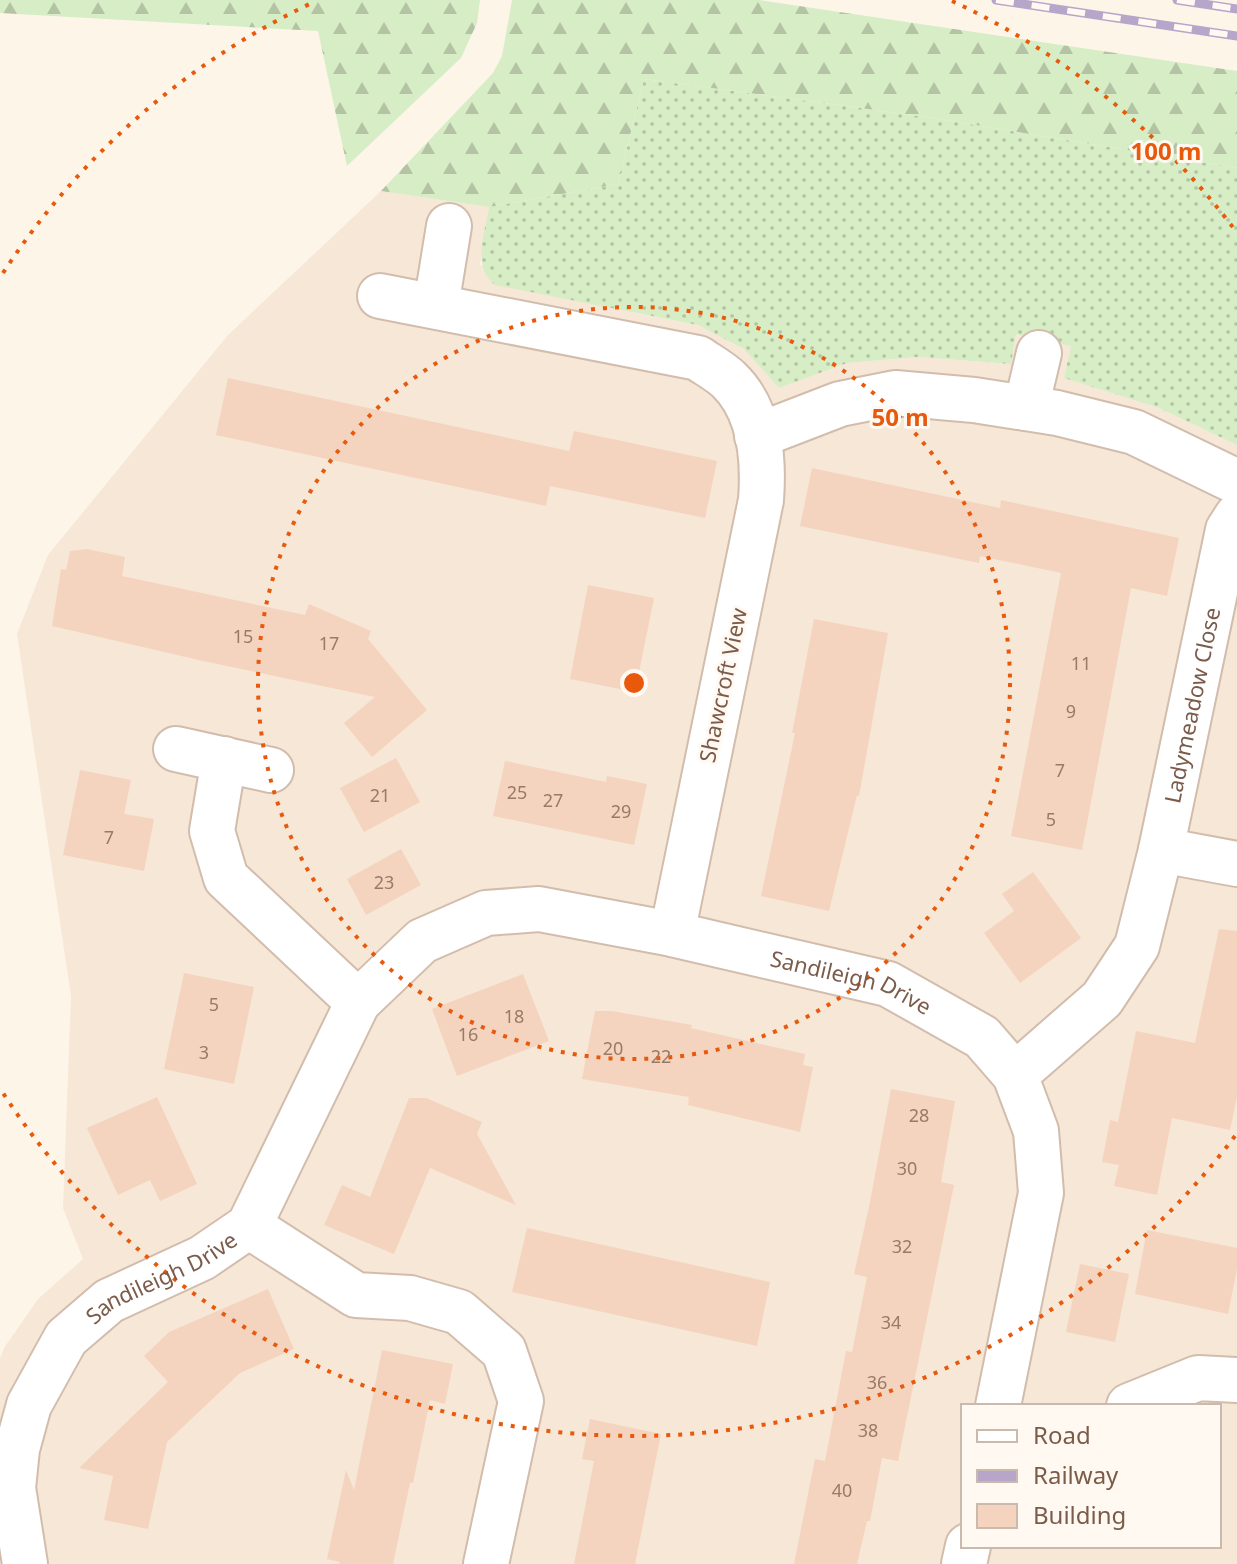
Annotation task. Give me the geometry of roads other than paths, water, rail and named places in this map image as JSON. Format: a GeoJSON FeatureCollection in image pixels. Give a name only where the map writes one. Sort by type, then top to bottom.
{"type":"FeatureCollection","features":[{"type":"Feature","properties":{"kind":"street"},"geometry":{"type":"LineString","coordinates":[[436,306],[449,226]]}},
{"type":"Feature","properties":{"kind":"street","name":"Shawcroft View"},"geometry":{"type":"LineString","coordinates":[[380,296],[698,358],[728,379],[748,403],[763,467],[761,500],[672,934]]}},
{"type":"Feature","properties":{"kind":"street"},"geometry":{"type":"LineString","coordinates":[[1026,408],[1039,353]]}},
{"type":"Feature","properties":{"kind":"street"},"geometry":{"type":"LineString","coordinates":[[757,436],[840,404],[895,393],[974,400],[1134,432],[1237,482]]}},
{"type":"Feature","properties":{"kind":"street","name":"Ladymeadow Close"},"geometry":{"type":"LineString","coordinates":[[1015,1075],[1102,999],[1137,946],[1161,850],[1228,530],[1237,516]]}},
{"type":"Feature","properties":{"kind":"street"},"geometry":{"type":"LineString","coordinates":[[176,749],[271,770]]}},
{"type":"Feature","properties":{"kind":"street"},"geometry":{"type":"LineString","coordinates":[[224,759],[212,831],[226,878],[358,1002]]}},
{"type":"Feature","properties":{"kind":"street"},"geometry":{"type":"LineString","coordinates":[[1161,850],[1237,864]]}},
{"type":"Feature","properties":{"kind":"street","name":"Sandileigh Drive"},"geometry":{"type":"LineString","coordinates":[[25,1564],[13,1488],[17,1449],[29,1405],[66,1338],[109,1301],[202,1258],[249,1226],[358,1002],[422,941],[486,913],[539,909],[672,934],[888,984],[982,1037],[1015,1075],[1036,1131],[1041,1193],[998,1404]]}},
{"type":"Feature","properties":{"kind":"street"},"geometry":{"type":"LineString","coordinates":[[249,1226],[356,1295],[410,1298],[459,1312],[504,1351],[521,1401],[486,1564]]}},
{"type":"Feature","properties":{"kind":"street"},"geometry":{"type":"LineString","coordinates":[[1134,1404],[1198,1378],[1237,1380]]}},
{"type":"Feature","properties":{"kind":"railway"},"geometry":{"type":"LineString","coordinates":[[996,0],[1237,36]]}},
{"type":"Feature","properties":{"kind":"railway"},"geometry":{"type":"LineString","coordinates":[[1177,0],[1237,9]]}}]}
